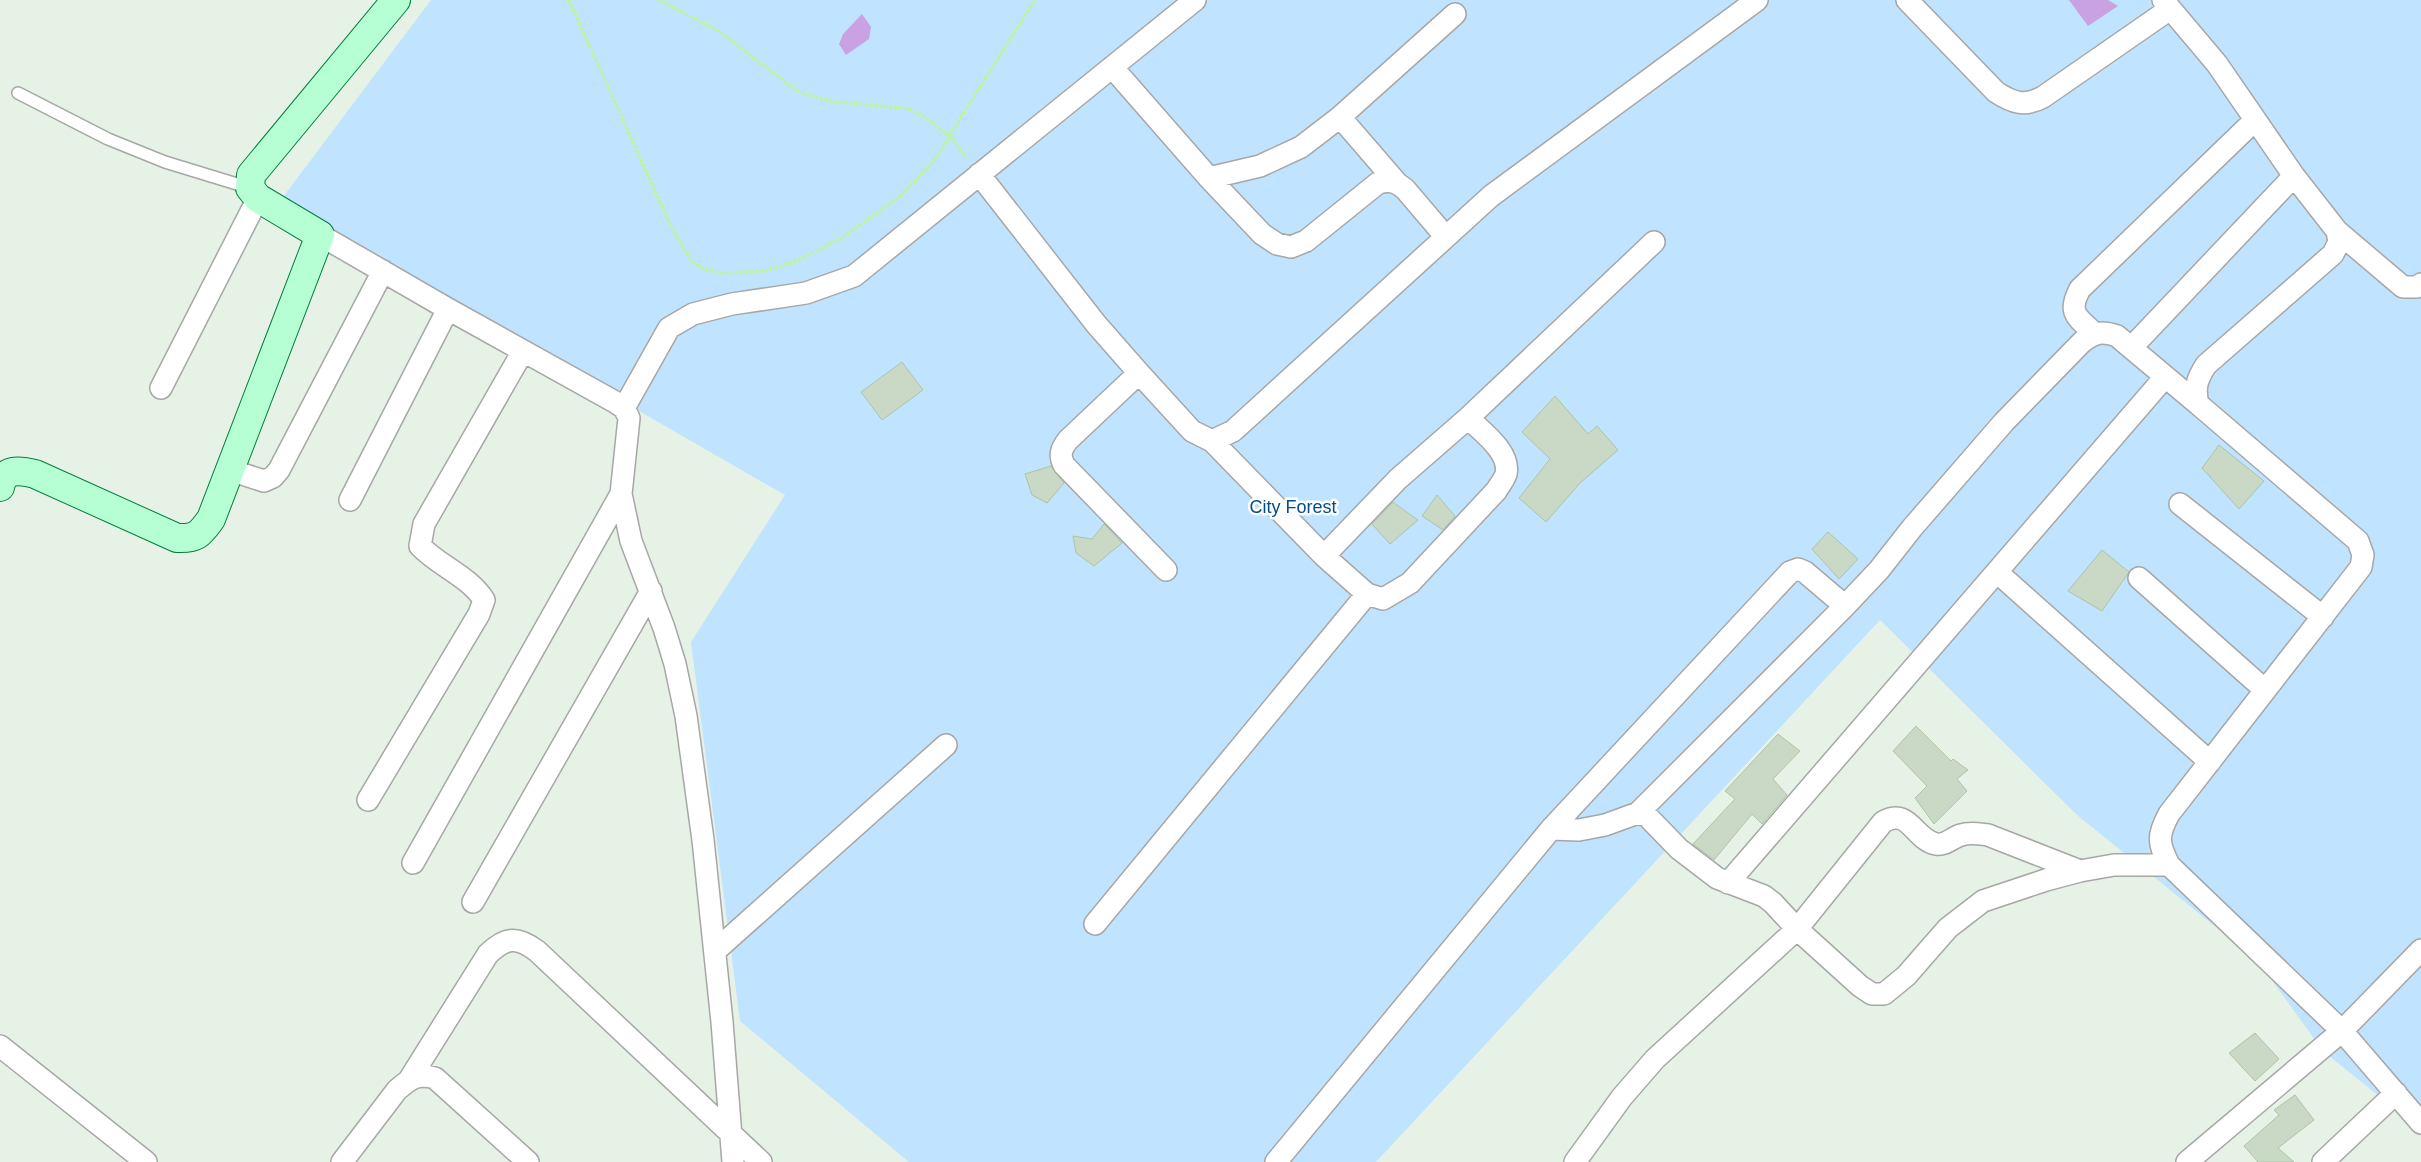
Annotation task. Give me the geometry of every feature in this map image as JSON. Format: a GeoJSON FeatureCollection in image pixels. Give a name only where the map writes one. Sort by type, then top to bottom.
{"type":"FeatureCollection","features":[{"type":"Feature","properties":{"kind":"street"},"geometry":{"type":"LineString","coordinates":[[161,388],[254,193],[250,175],[396,0]]}},
{"type":"Feature","properties":{"kind":"street"},"geometry":{"type":"LineString","coordinates":[[624,408],[668,328],[693,314],[732,304],[806,293],[854,276],[973,167],[1112,67],[1195,0]]}},
{"type":"Feature","properties":{"kind":"street"},"geometry":{"type":"LineString","coordinates":[[1212,441],[1233,432],[1490,196],[1535,161],[1757,0]]}},
{"type":"Feature","properties":{"kind":"street"},"geometry":{"type":"LineString","coordinates":[[1907,0],[1996,92],[2010,101],[2023,104],[2043,97],[2166,5],[2217,64],[2254,121],[2337,231],[2403,287],[2417,287],[2421,284]]}},
{"type":"Feature","properties":{"kind":"street"},"geometry":{"type":"LineString","coordinates":[[1210,178],[1260,166],[1301,147],[1340,117],[1455,14]]}},
{"type":"Feature","properties":{"kind":"street"},"geometry":{"type":"LineString","coordinates":[[1112,67],[1262,234],[1277,244],[1291,247],[1306,241],[1378,183],[1389,180],[1397,183]]}},
{"type":"Feature","properties":{"kind":"street"},"geometry":{"type":"LineString","coordinates":[[1340,117],[1445,236]]}},
{"type":"Feature","properties":{"kind":"street"},"geometry":{"type":"LineString","coordinates":[[2094,333],[2077,316],[2073,308],[2074,300],[2080,289],[2254,121]]}},
{"type":"Feature","properties":{"kind":"street"},"geometry":{"type":"LineString","coordinates":[[973,167],[1096,324],[1138,373],[1192,431],[1212,441],[1324,556],[1367,594],[1383,599],[1410,583],[1496,491],[1506,474],[1505,462],[1498,448],[1468,418]]}},
{"type":"Feature","properties":{"kind":"street"},"geometry":{"type":"LineString","coordinates":[[2131,348],[2294,176]]}},
{"type":"Feature","properties":{"kind":"street"},"geometry":{"type":"LineString","coordinates":[[254,193],[320,235],[624,408],[629,418],[621,494],[631,542],[675,664],[686,716],[715,951],[733,1162]]}},
{"type":"Feature","properties":{"kind":"street"},"geometry":{"type":"LineString","coordinates":[[2198,404],[2195,391],[2197,378],[2206,365],[2333,254],[2339,242],[2337,231]]}},
{"type":"Feature","properties":{"kind":"street"},"geometry":{"type":"LineString","coordinates":[[0,487],[2,479],[9,472],[19,470],[35,474],[177,538],[190,539],[200,533],[211,519],[320,235]]}},
{"type":"Feature","properties":{"kind":"street"},"geometry":{"type":"LineString","coordinates":[[1324,556],[1398,479],[1468,418],[1654,242]]}},
{"type":"Feature","properties":{"kind":"street"},"geometry":{"type":"LineString","coordinates":[[230,470],[264,481],[273,478],[279,470],[383,271]]}},
{"type":"Feature","properties":{"kind":"street"},"geometry":{"type":"LineString","coordinates":[[350,500],[448,309]]}},
{"type":"Feature","properties":{"kind":"street"},"geometry":{"type":"LineString","coordinates":[[1551,829],[1579,830],[1604,825],[1638,813],[1879,570],[1912,528],[2004,422],[2082,342],[2094,333],[2106,332],[2117,336],[2358,541],[2363,555],[2361,567],[2169,814],[2160,830],[2160,846],[2169,865],[2342,1031],[2421,1123]]}},
{"type":"Feature","properties":{"kind":"street"},"geometry":{"type":"LineString","coordinates":[[368,800],[479,614],[484,600],[478,590],[431,557],[420,546],[420,537],[424,524],[523,351]]}},
{"type":"Feature","properties":{"kind":"street"},"geometry":{"type":"LineString","coordinates":[[1138,373],[1068,440],[1062,447],[1060,457],[1064,465],[1166,570]]}},
{"type":"Feature","properties":{"kind":"street"},"geometry":{"type":"LineString","coordinates":[[1728,883],[1998,573],[2165,377]]}},
{"type":"Feature","properties":{"kind":"street"},"geometry":{"type":"LineString","coordinates":[[413,863],[621,494]]}},
{"type":"Feature","properties":{"kind":"street"},"geometry":{"type":"LineString","coordinates":[[2180,504],[2323,617]]}},
{"type":"Feature","properties":{"kind":"street"},"geometry":{"type":"LineString","coordinates":[[1276,1162],[1551,829],[1790,572],[1798,569],[1805,572],[1845,606]]}},
{"type":"Feature","properties":{"kind":"street"},"geometry":{"type":"LineString","coordinates":[[1998,573],[2210,762]]}},
{"type":"Feature","properties":{"kind":"street"},"geometry":{"type":"LineString","coordinates":[[2139,578],[2265,690]]}},
{"type":"Feature","properties":{"kind":"street"},"geometry":{"type":"LineString","coordinates":[[473,902],[650,591]]}},
{"type":"Feature","properties":{"kind":"street"},"geometry":{"type":"LineString","coordinates":[[1096,924],[1367,594]]}},
{"type":"Feature","properties":{"kind":"street"},"geometry":{"type":"LineString","coordinates":[[715,951],[946,745]]}},
{"type":"Feature","properties":{"kind":"street"},"geometry":{"type":"LineString","coordinates":[[1638,813],[1647,816],[1679,849],[1717,878],[1764,896],[1797,929],[1860,986],[1872,994],[1884,994],[1906,976],[1948,928],[1984,901],[2038,882],[2080,871],[2114,865],[2169,865]]}},
{"type":"Feature","properties":{"kind":"street"},"geometry":{"type":"LineString","coordinates":[[1575,1162],[1622,1097],[1655,1059],[1797,929],[1883,822],[1897,817],[1906,820],[1926,839],[1937,844],[1947,842],[1960,835],[1973,833],[1988,835],[2080,871]]}},
{"type":"Feature","properties":{"kind":"street"},"geometry":{"type":"LineString","coordinates":[[342,1162],[397,1090],[409,1080],[488,954],[499,944],[513,940],[527,944],[537,951],[761,1162]]}},
{"type":"Feature","properties":{"kind":"street"},"geometry":{"type":"LineString","coordinates":[[2187,1162],[2342,1031],[2421,950]]}},
{"type":"Feature","properties":{"kind":"street"},"geometry":{"type":"LineString","coordinates":[[0,1046],[146,1162]]}},
{"type":"Feature","properties":{"kind":"street"},"geometry":{"type":"LineString","coordinates":[[409,1080],[422,1075],[435,1078],[528,1162]]}},
{"type":"Feature","properties":{"kind":"street"},"geometry":{"type":"LineString","coordinates":[[2323,1162],[2396,1093]]}},
{"type":"Feature","properties":{"kind":"lane"},"geometry":{"type":"LineString","coordinates":[[18,93],[108,140],[254,193]]}},
{"type":"Feature","properties":{"kind":"path"},"geometry":{"type":"LineString","coordinates":[[569,0],[668,220],[686,253],[693,262],[704,269],[720,273],[765,271],[792,264],[833,244],[899,197],[937,157],[951,137],[961,117],[1035,0]]}},
{"type":"Feature","properties":{"kind":"path"},"geometry":{"type":"LineString","coordinates":[[659,0],[719,31],[789,85],[803,93],[830,101],[909,109],[923,116],[951,137],[973,167]]}},
{"type":"Feature","properties":{"kind":"green space","name":"City Forest"},"geometry":{"type":"Polygon","coordinates":[[[431,0],[2421,0],[2421,1130],[2323,1051],[2258,961],[2077,815],[1880,620],[1376,1162],[909,1162],[740,1021],[691,642],[785,495],[434,293],[280,201],[431,0]]]}},
{"type":"Feature","properties":{"kind":"shaded area"},"geometry":{"type":"Polygon","coordinates":[[[2069,0],[2108,0],[2118,6],[2088,26],[2069,0]]]}},
{"type":"Feature","properties":{"kind":"shaded area"},"geometry":{"type":"Polygon","coordinates":[[[862,14],[871,27],[869,39],[846,55],[839,44],[843,34],[862,14]]]}},
{"type":"Feature","properties":{"kind":"building"},"geometry":{"type":"Polygon","coordinates":[[[902,362],[923,390],[882,420],[861,392],[902,362]]]}},
{"type":"Feature","properties":{"kind":"building"},"geometry":{"type":"Polygon","coordinates":[[[1555,396],[1588,434],[1597,426],[1618,450],[1580,483],[1546,522],[1519,498],[1550,459],[1522,432],[1555,396]]]}},
{"type":"Feature","properties":{"kind":"building"},"geometry":{"type":"Polygon","coordinates":[[[2219,445],[2264,481],[2239,509],[2202,468],[2219,445]]]}},
{"type":"Feature","properties":{"kind":"building"},"geometry":{"type":"Polygon","coordinates":[[[1051,466],[1064,483],[1047,503],[1032,495],[1025,474],[1051,466]]]}},
{"type":"Feature","properties":{"kind":"building"},"geometry":{"type":"Polygon","coordinates":[[[1437,495],[1455,516],[1443,530],[1422,516],[1437,495]]]}},
{"type":"Feature","properties":{"kind":"building"},"geometry":{"type":"Polygon","coordinates":[[[1393,502],[1418,520],[1390,544],[1372,524],[1393,502]]]}},
{"type":"Feature","properties":{"kind":"building"},"geometry":{"type":"Polygon","coordinates":[[[1104,524],[1122,543],[1094,566],[1076,553],[1073,536],[1092,539],[1104,524]]]}},
{"type":"Feature","properties":{"kind":"building"},"geometry":{"type":"Polygon","coordinates":[[[1828,532],[1858,559],[1839,579],[1812,549],[1828,532]]]}},
{"type":"Feature","properties":{"kind":"building"},"geometry":{"type":"Polygon","coordinates":[[[2102,550],[2129,572],[2102,611],[2068,591],[2102,550]]]}},
{"type":"Feature","properties":{"kind":"building"},"geometry":{"type":"Polygon","coordinates":[[[1916,726],[1951,761],[1953,759],[1968,770],[1957,779],[1967,791],[1934,824],[1915,798],[1927,786],[1893,751],[1916,726]]]}},
{"type":"Feature","properties":{"kind":"building"},"geometry":{"type":"Polygon","coordinates":[[[1778,734],[1800,751],[1773,779],[1787,795],[1762,824],[1752,814],[1714,860],[1693,844],[1735,799],[1725,791],[1778,734]]]}},
{"type":"Feature","properties":{"kind":"building"},"geometry":{"type":"Polygon","coordinates":[[[2255,1033],[2279,1059],[2255,1081],[2229,1053],[2255,1033]]]}},
{"type":"Feature","properties":{"kind":"building"},"geometry":{"type":"Polygon","coordinates":[[[2295,1095],[2314,1120],[2278,1148],[2294,1162],[2258,1162],[2244,1146],[2279,1115],[2274,1110],[2295,1095]]]}}]}
